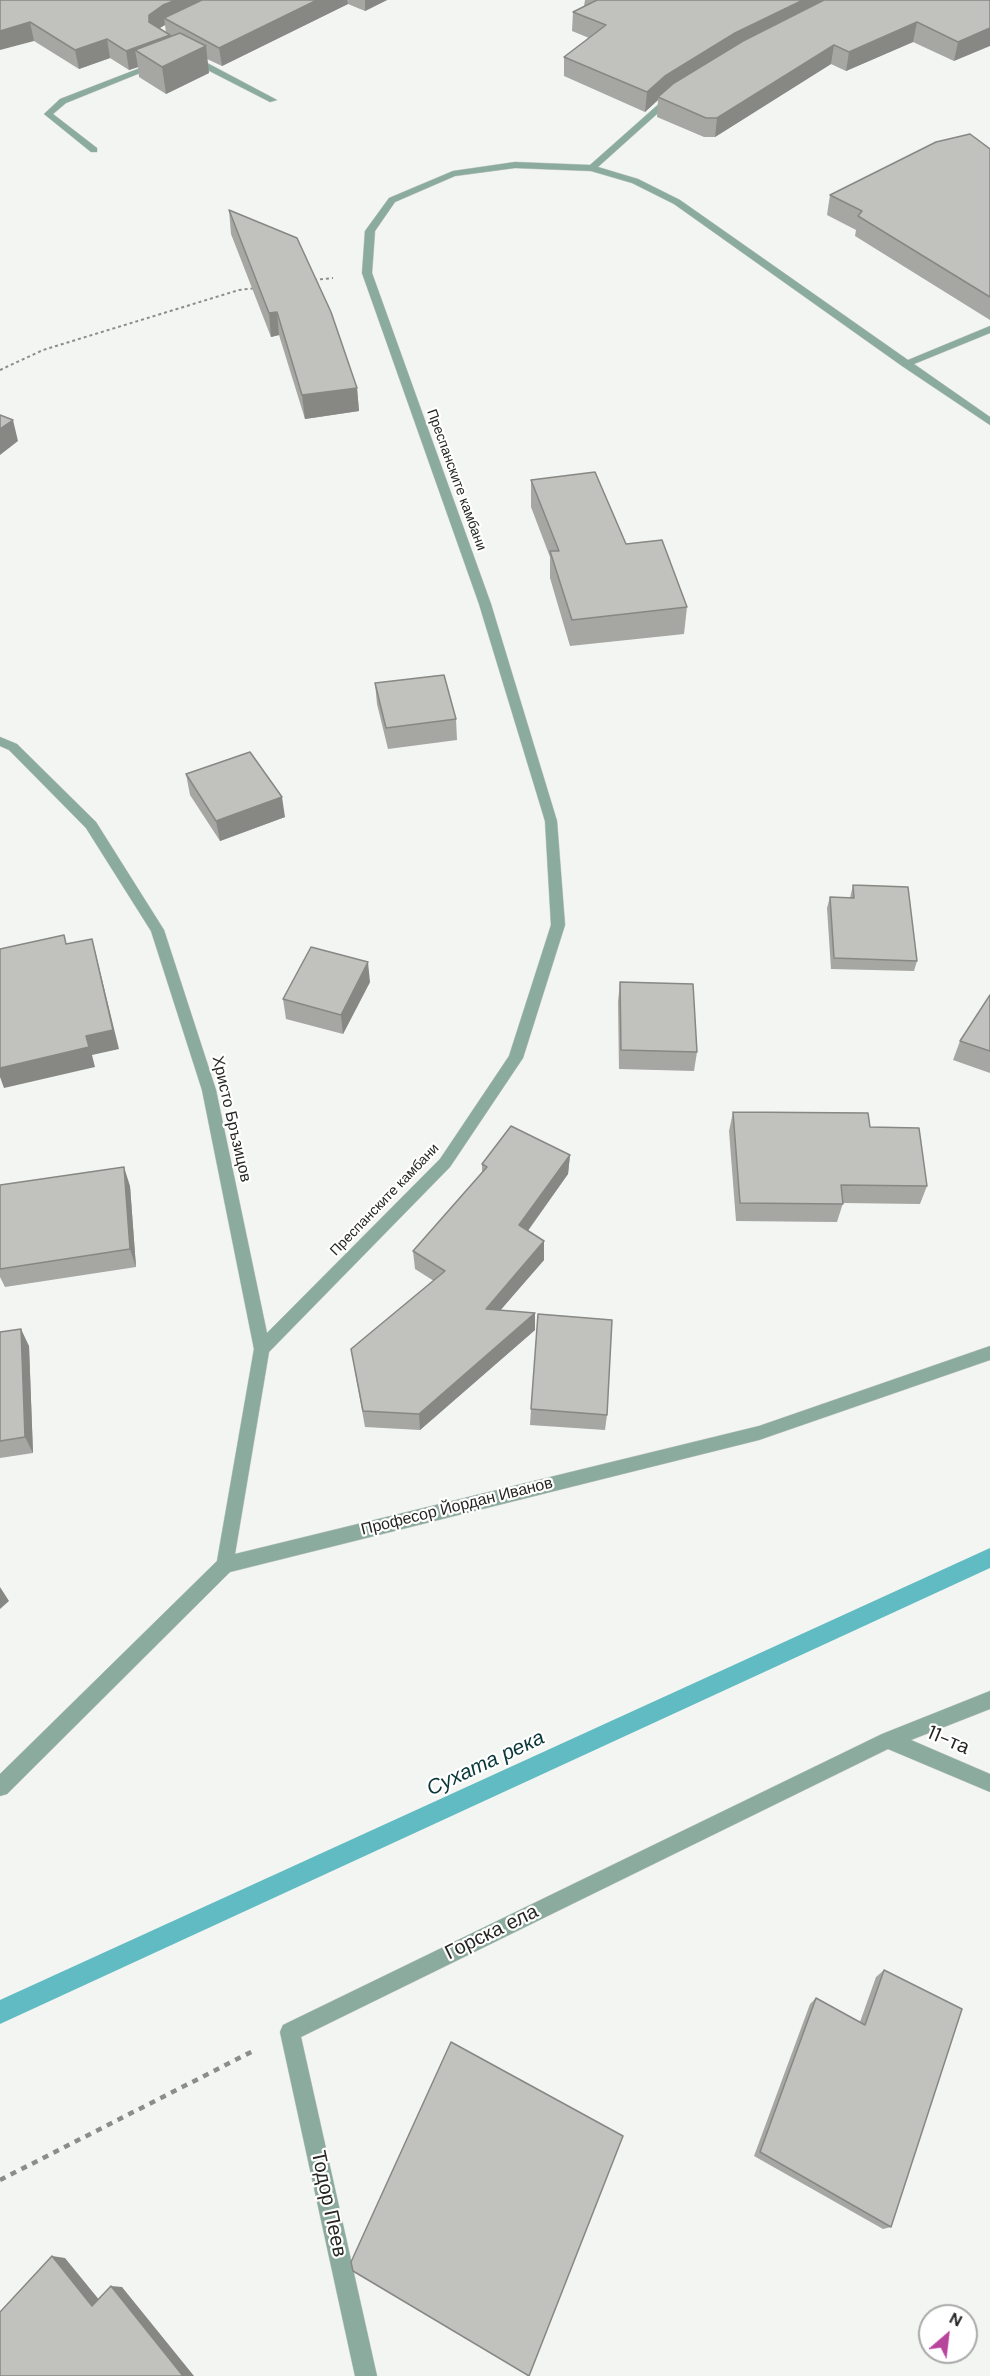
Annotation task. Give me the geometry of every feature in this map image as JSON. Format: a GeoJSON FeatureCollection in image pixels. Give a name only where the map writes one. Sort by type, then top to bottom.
{"type":"FeatureCollection","features":[{"type":"Feature","properties":{"kind":"street"},"geometry":{"type":"LineString","coordinates":[[184,54],[273,100]]}},
{"type":"Feature","properties":{"kind":"street"},"geometry":{"type":"LineString","coordinates":[[94,150],[48,114],[63,101],[162,62]]}},
{"type":"Feature","properties":{"kind":"street"},"geometry":{"type":"LineString","coordinates":[[592,168],[668,99],[678,93]]}},
{"type":"Feature","properties":{"kind":"street","name":"Преспанските камбани"},"geometry":{"type":"LineString","coordinates":[[262,1349],[445,1163],[516,1058],[558,925],[551,821],[485,604],[367,273],[370,231],[392,200],[453,174],[515,165],[592,168],[635,181],[677,202],[990,422]]}},
{"type":"Feature","properties":{"kind":"street"},"geometry":{"type":"LineString","coordinates":[[906,364],[990,329]]}},
{"type":"Feature","properties":{"kind":"street","name":"Христо Бръзицов"},"geometry":{"type":"LineString","coordinates":[[0,741],[13,747],[91,825],[157,930],[209,1090],[262,1349],[225,1565]]}},
{"type":"Feature","properties":{"kind":"street","name":"Професор Йордан Иванов"},"geometry":{"type":"LineString","coordinates":[[225,1565],[759,1433],[990,1353]]}},
{"type":"Feature","properties":{"kind":"street"},"geometry":{"type":"LineString","coordinates":[[0,1787],[225,1565]]}},
{"type":"Feature","properties":{"kind":"street","name":"Горска ела"},"geometry":{"type":"LineString","coordinates":[[291,2032],[888,1740],[990,1700]]}},
{"type":"Feature","properties":{"kind":"street","name":"11-та"},"geometry":{"type":"LineString","coordinates":[[888,1740],[990,1783]]}},
{"type":"Feature","properties":{"kind":"street","name":"Тодор Пеев"},"geometry":{"type":"LineString","coordinates":[[291,2032],[366,2376]]}},
{"type":"Feature","properties":{"kind":"path"},"geometry":{"type":"LineString","coordinates":[[309,281],[367,273]]}},
{"type":"Feature","properties":{"kind":"path"},"geometry":{"type":"LineString","coordinates":[[0,370],[43,350],[239,290],[262,287]]}},
{"type":"Feature","properties":{"kind":"path"},"geometry":{"type":"LineString","coordinates":[[0,2180],[291,2032]]}},
{"type":"Feature","properties":{"kind":"building"},"geometry":{"type":"Polygon","coordinates":[[[0,0],[176,0],[163,5],[149,15],[149,22],[170,35],[126,51],[107,39],[75,50],[30,22],[0,31],[0,0]]]}},
{"type":"Feature","properties":{"kind":"building"},"geometry":{"type":"Polygon","coordinates":[[[202,0],[317,0],[219,48],[164,18],[202,0]]]}},
{"type":"Feature","properties":{"kind":"building"},"geometry":{"type":"Polygon","coordinates":[[[597,0],[803,0],[735,33],[665,76],[647,92],[564,57],[606,25],[573,12],[597,0]]]}},
{"type":"Feature","properties":{"kind":"building"},"geometry":{"type":"Polygon","coordinates":[[[824,0],[990,0],[990,28],[958,42],[917,22],[849,52],[834,45],[717,118],[706,118],[658,97],[674,83],[743,41],[824,0]]]}},
{"type":"Feature","properties":{"kind":"building"},"geometry":{"type":"Polygon","coordinates":[[[180,33],[206,46],[162,67],[135,50],[180,33]]]}},
{"type":"Feature","properties":{"kind":"building"},"geometry":{"type":"Polygon","coordinates":[[[970,134],[990,149],[990,297],[858,216],[862,211],[830,195],[936,142],[970,134]]]}},
{"type":"Feature","properties":{"kind":"building"},"geometry":{"type":"Polygon","coordinates":[[[229,210],[297,238],[331,312],[357,388],[302,395],[277,312],[269,313],[229,210]]]}},
{"type":"Feature","properties":{"kind":"building"},"geometry":{"type":"Polygon","coordinates":[[[0,415],[13,420],[0,429],[0,415]]]}},
{"type":"Feature","properties":{"kind":"building"},"geometry":{"type":"Polygon","coordinates":[[[595,472],[626,544],[662,540],[687,607],[572,620],[550,551],[559,551],[531,480],[595,472]]]}},
{"type":"Feature","properties":{"kind":"building"},"geometry":{"type":"Polygon","coordinates":[[[444,675],[456,719],[386,728],[375,683],[444,675]]]}},
{"type":"Feature","properties":{"kind":"building"},"geometry":{"type":"Polygon","coordinates":[[[250,752],[282,797],[216,821],[186,774],[250,752]]]}},
{"type":"Feature","properties":{"kind":"building"},"geometry":{"type":"Polygon","coordinates":[[[853,885],[908,887],[917,961],[834,958],[830,897],[854,898],[853,885]]]}},
{"type":"Feature","properties":{"kind":"building"},"geometry":{"type":"Polygon","coordinates":[[[64,935],[66,944],[92,939],[113,1030],[86,1036],[89,1047],[0,1068],[0,949],[64,935]]]}},
{"type":"Feature","properties":{"kind":"building"},"geometry":{"type":"Polygon","coordinates":[[[311,947],[368,962],[341,1015],[283,999],[311,947]]]}},
{"type":"Feature","properties":{"kind":"building"},"geometry":{"type":"Polygon","coordinates":[[[620,982],[693,984],[697,1052],[621,1050],[620,982]]]}},
{"type":"Feature","properties":{"kind":"building"},"geometry":{"type":"Polygon","coordinates":[[[990,995],[990,1051],[960,1041],[990,995]]]}},
{"type":"Feature","properties":{"kind":"building"},"geometry":{"type":"Polygon","coordinates":[[[733,1112],[868,1113],[870,1127],[919,1128],[927,1186],[841,1185],[843,1204],[740,1203],[733,1112]]]}},
{"type":"Feature","properties":{"kind":"building"},"geometry":{"type":"Polygon","coordinates":[[[511,1126],[570,1155],[519,1225],[544,1241],[486,1309],[535,1313],[419,1414],[363,1411],[351,1349],[445,1271],[413,1251],[487,1167],[482,1164],[511,1126]]]}},
{"type":"Feature","properties":{"kind":"building"},"geometry":{"type":"Polygon","coordinates":[[[124,1167],[130,1249],[0,1269],[0,1185],[124,1167]]]}},
{"type":"Feature","properties":{"kind":"building"},"geometry":{"type":"Polygon","coordinates":[[[538,1314],[612,1320],[607,1415],[531,1409],[538,1314]]]}},
{"type":"Feature","properties":{"kind":"building"},"geometry":{"type":"Polygon","coordinates":[[[21,1329],[25,1437],[0,1441],[0,1332],[21,1329]]]}},
{"type":"Feature","properties":{"kind":"building"},"geometry":{"type":"Polygon","coordinates":[[[884,1970],[962,2009],[891,2227],[760,2152],[816,1998],[865,2025],[884,1970]]]}},
{"type":"Feature","properties":{"kind":"building"},"geometry":{"type":"Polygon","coordinates":[[[451,2042],[623,2136],[529,2376],[353,2271],[351,2262],[451,2042]]]}},
{"type":"Feature","properties":{"kind":"building"},"geometry":{"type":"Polygon","coordinates":[[[52,2256],[92,2306],[111,2286],[183,2376],[0,2376],[0,2312],[52,2256]]]}},
{"type":"Feature","properties":{"kind":"waterway","name":"Сухата река"},"geometry":{"type":"LineString","coordinates":[[0,2012],[990,1558]]}}]}
